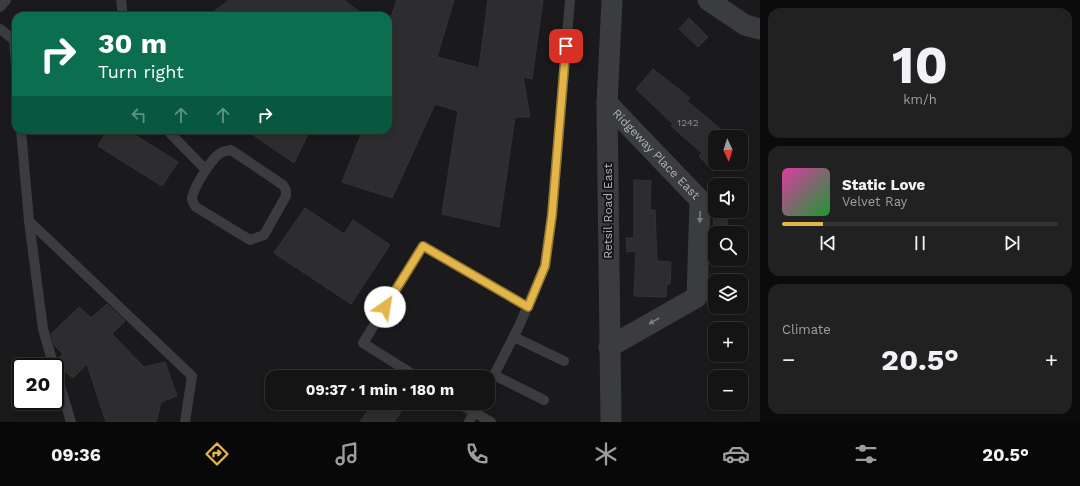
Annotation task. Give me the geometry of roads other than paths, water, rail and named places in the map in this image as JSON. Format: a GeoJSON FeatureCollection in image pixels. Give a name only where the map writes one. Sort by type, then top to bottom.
{"type":"FeatureCollection","features":[{"type":"Feature","properties":{"kind":"street","name":"Retsil Road East"},"geometry":{"type":"LineString","coordinates":[[611,422],[608,347],[607,103],[612,0]]}},
{"type":"Feature","properties":{"kind":"street"},"geometry":{"type":"LineString","coordinates":[[708,0],[745,25],[760,29]]}},
{"type":"Feature","properties":{"kind":"street","name":"Ridgeway Place East"},"geometry":{"type":"LineString","coordinates":[[607,103],[700,200],[697,296],[608,347]]}},
{"type":"Feature","properties":{"kind":"lane"},"geometry":{"type":"LineString","coordinates":[[0,7],[6,0]]}},
{"type":"Feature","properties":{"kind":"lane"},"geometry":{"type":"LineString","coordinates":[[121,0],[123,12]]}},
{"type":"Feature","properties":{"kind":"lane"},"geometry":{"type":"LineString","coordinates":[[495,373],[514,337],[545,266],[552,215],[570,0]]}},
{"type":"Feature","properties":{"kind":"lane"},"geometry":{"type":"LineString","coordinates":[[0,29],[12,38]]}},
{"type":"Feature","properties":{"kind":"lane"},"geometry":{"type":"LineString","coordinates":[[21,134],[29,222],[43,329],[52,358]]}},
{"type":"Feature","properties":{"kind":"lane"},"geometry":{"type":"LineString","coordinates":[[171,134],[206,170]]}},
{"type":"Feature","properties":{"kind":"lane"},"geometry":{"type":"LineString","coordinates":[[231,150],[283,185],[286,190],[286,196],[264,235],[250,240],[196,207],[192,198],[206,170],[218,154],[231,150]]}},
{"type":"Feature","properties":{"kind":"lane"},"geometry":{"type":"LineString","coordinates":[[29,222],[192,376],[185,422]]}},
{"type":"Feature","properties":{"kind":"lane"},"geometry":{"type":"LineString","coordinates":[[406,370],[363,343],[423,246],[528,307]]}},
{"type":"Feature","properties":{"kind":"lane"},"geometry":{"type":"LineString","coordinates":[[514,337],[564,361]]}},
{"type":"Feature","properties":{"kind":"lane"},"geometry":{"type":"LineString","coordinates":[[495,376],[544,400]]}},
{"type":"Feature","properties":{"kind":"lane"},"geometry":{"type":"LineString","coordinates":[[64,398],[71,422]]}},
{"type":"Feature","properties":{"kind":"lane"},"geometry":{"type":"LineString","coordinates":[[465,410],[472,418],[491,422]]}}]}
